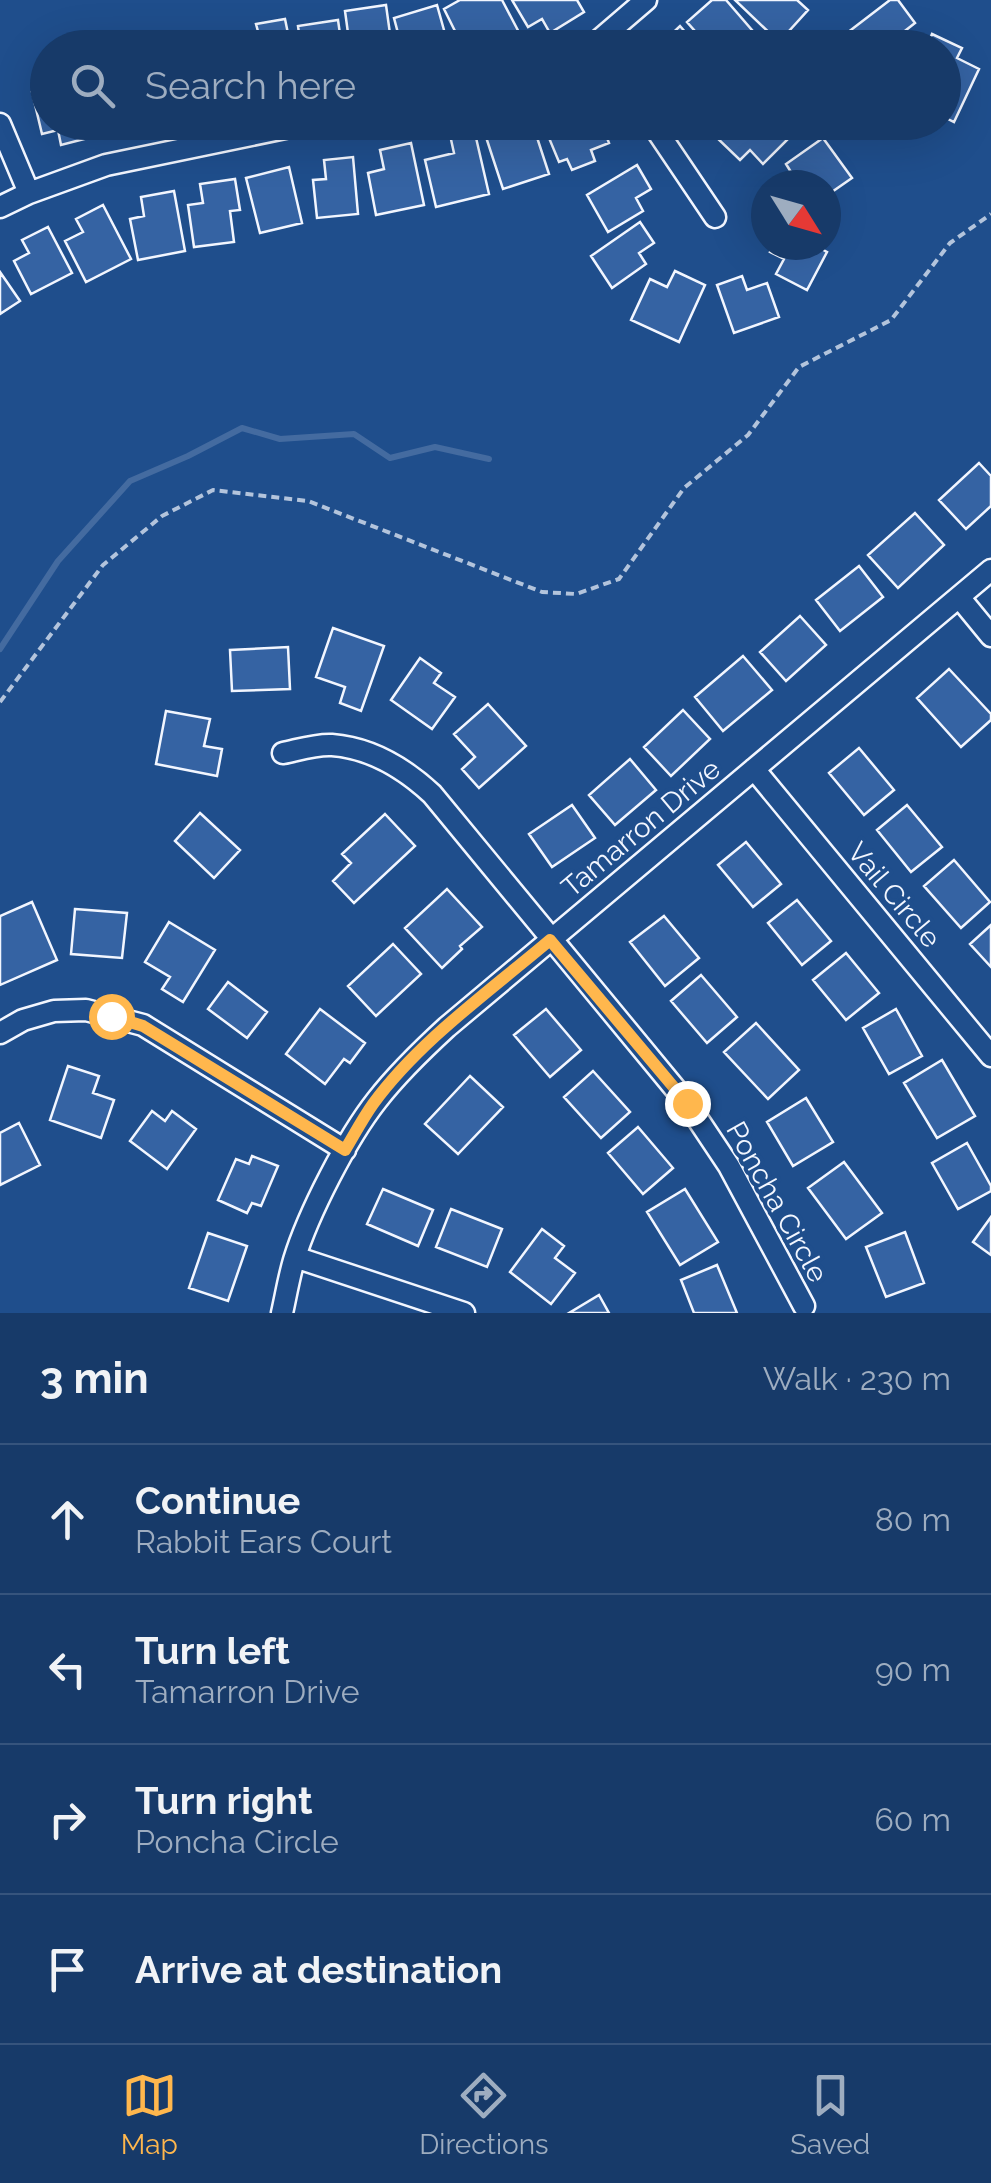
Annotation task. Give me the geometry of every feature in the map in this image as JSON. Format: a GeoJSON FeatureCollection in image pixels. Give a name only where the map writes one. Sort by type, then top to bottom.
{"type":"FeatureCollection","features":[{"type":"Feature","properties":{"kind":"street"},"geometry":{"type":"LineString","coordinates":[[613,30],[646,0]]}},
{"type":"Feature","properties":{"kind":"street"},"geometry":{"type":"LineString","coordinates":[[0,124],[29,192]]}},
{"type":"Feature","properties":{"kind":"street"},"geometry":{"type":"LineString","coordinates":[[0,207],[106,164],[225,140]]}},
{"type":"Feature","properties":{"kind":"street"},"geometry":{"type":"LineString","coordinates":[[663,140],[715,217]]}},
{"type":"Feature","properties":{"kind":"street","name":"Tamarron Drive"},"geometry":{"type":"LineString","coordinates":[[282,1313],[295,1256],[318,1201],[374,1103],[406,1066],[447,1026],[991,570]]}},
{"type":"Feature","properties":{"kind":"street"},"geometry":{"type":"LineString","coordinates":[[959,598],[991,636]]}},
{"type":"Feature","properties":{"kind":"street","name":"Poncha Circle"},"geometry":{"type":"LineString","coordinates":[[283,753],[329,744],[364,751],[410,774],[432,794],[687,1103],[729,1166],[804,1306]]}},
{"type":"Feature","properties":{"kind":"street","name":"Vail Circle"},"geometry":{"type":"LineString","coordinates":[[754,769],[991,1056]]}},
{"type":"Feature","properties":{"kind":"street"},"geometry":{"type":"LineString","coordinates":[[0,1033],[23,1020],[54,1011],[86,1010],[143,1026],[345,1150]]}},
{"type":"Feature","properties":{"kind":"street"},"geometry":{"type":"LineString","coordinates":[[295,1256],[464,1313]]}},
{"type":"Feature","properties":{"kind":"path"},"geometry":{"type":"LineString","coordinates":[[0,702],[103,565],[162,516],[213,490],[308,502],[542,592],[576,594],[619,579],[684,488],[748,436],[799,367],[891,320],[950,243],[991,214]]}},
{"type":"Feature","properties":{"kind":"building"},"geometry":{"type":"Polygon","coordinates":[[[460,0],[502,0],[518,30],[454,30],[444,9],[460,0]]]}},
{"type":"Feature","properties":{"kind":"building"},"geometry":{"type":"Polygon","coordinates":[[[512,0],[577,0],[584,12],[555,30],[548,30],[542,19],[528,27],[512,0]]]}},
{"type":"Feature","properties":{"kind":"building"},"geometry":{"type":"Polygon","coordinates":[[[712,0],[726,0],[752,30],[694,30],[687,22],[712,0]]]}},
{"type":"Feature","properties":{"kind":"building"},"geometry":{"type":"Polygon","coordinates":[[[735,0],[797,0],[808,10],[790,30],[766,30],[735,0]]]}},
{"type":"Feature","properties":{"kind":"building"},"geometry":{"type":"Polygon","coordinates":[[[890,0],[898,0],[915,23],[906,30],[851,30],[890,0]]]}},
{"type":"Feature","properties":{"kind":"building"},"geometry":{"type":"Polygon","coordinates":[[[386,5],[389,30],[348,30],[345,11],[386,5]]]}},
{"type":"Feature","properties":{"kind":"building"},"geometry":{"type":"Polygon","coordinates":[[[437,5],[444,30],[397,30],[394,18],[437,5]]]}},
{"type":"Feature","properties":{"kind":"building"},"geometry":{"type":"Polygon","coordinates":[[[285,19],[287,30],[258,30],[256,24],[285,19]]]}},
{"type":"Feature","properties":{"kind":"building"},"geometry":{"type":"Polygon","coordinates":[[[338,20],[339,30],[299,30],[298,26],[338,20]]]}},
{"type":"Feature","properties":{"kind":"building"},"geometry":{"type":"Polygon","coordinates":[[[961,60],[979,69],[961,107],[961,60]]]}},
{"type":"Feature","properties":{"kind":"building"},"geometry":{"type":"Polygon","coordinates":[[[451,140],[477,140],[489,194],[436,207],[425,160],[454,153],[451,140]]]}},
{"type":"Feature","properties":{"kind":"building"},"geometry":{"type":"Polygon","coordinates":[[[487,140],[538,140],[549,174],[503,189],[487,140]]]}},
{"type":"Feature","properties":{"kind":"building"},"geometry":{"type":"Polygon","coordinates":[[[550,140],[608,140],[609,143],[591,150],[595,161],[572,170],[567,159],[559,162],[550,140]]]}},
{"type":"Feature","properties":{"kind":"building"},"geometry":{"type":"Polygon","coordinates":[[[719,140],[787,140],[763,164],[750,150],[740,160],[719,140]]]}},
{"type":"Feature","properties":{"kind":"building"},"geometry":{"type":"Polygon","coordinates":[[[824,140],[852,178],[841,186],[841,170],[790,170],[786,164],[824,140]]]}},
{"type":"Feature","properties":{"kind":"building"},"geometry":{"type":"Polygon","coordinates":[[[411,143],[424,205],[376,215],[368,173],[384,169],[380,150],[411,143]]]}},
{"type":"Feature","properties":{"kind":"building"},"geometry":{"type":"Polygon","coordinates":[[[353,157],[358,214],[317,218],[313,180],[326,179],[324,160],[353,157]]]}},
{"type":"Feature","properties":{"kind":"building"},"geometry":{"type":"Polygon","coordinates":[[[637,165],[651,189],[636,198],[643,211],[608,232],[587,195],[637,165]]]}},
{"type":"Feature","properties":{"kind":"building"},"geometry":{"type":"Polygon","coordinates":[[[289,167],[302,223],[260,233],[246,178],[289,167]]]}},
{"type":"Feature","properties":{"kind":"building"},"geometry":{"type":"Polygon","coordinates":[[[235,179],[240,210],[230,211],[234,242],[194,247],[188,205],[203,203],[200,184],[235,179]]]}},
{"type":"Feature","properties":{"kind":"building"},"geometry":{"type":"Polygon","coordinates":[[[174,191],[185,251],[138,260],[130,219],[144,216],[141,197],[174,191]]]}},
{"type":"Feature","properties":{"kind":"building"},"geometry":{"type":"Polygon","coordinates":[[[103,205],[131,259],[86,282],[65,241],[83,232],[76,219],[103,205]]]}},
{"type":"Feature","properties":{"kind":"building"},"geometry":{"type":"Polygon","coordinates":[[[640,222],[654,243],[639,253],[646,264],[612,288],[591,256],[640,222]]]}},
{"type":"Feature","properties":{"kind":"building"},"geometry":{"type":"Polygon","coordinates":[[[48,227],[72,273],[31,294],[14,261],[29,253],[22,240],[48,227]]]}},
{"type":"Feature","properties":{"kind":"building"},"geometry":{"type":"Polygon","coordinates":[[[783,260],[823,260],[807,290],[776,274],[783,260]]]}},
{"type":"Feature","properties":{"kind":"building"},"geometry":{"type":"Polygon","coordinates":[[[675,271],[705,285],[679,342],[631,320],[650,279],[667,287],[675,271]]]}},
{"type":"Feature","properties":{"kind":"building"},"geometry":{"type":"Polygon","coordinates":[[[0,272],[20,301],[0,314],[0,272]]]}},
{"type":"Feature","properties":{"kind":"building"},"geometry":{"type":"Polygon","coordinates":[[[742,276],[747,290],[767,283],[779,317],[734,333],[717,285],[742,276]]]}},
{"type":"Feature","properties":{"kind":"building"},"geometry":{"type":"Polygon","coordinates":[[[979,463],[991,476],[991,506],[966,529],[939,500],[979,463]]]}},
{"type":"Feature","properties":{"kind":"building"},"geometry":{"type":"Polygon","coordinates":[[[915,513],[944,545],[898,588],[868,555],[915,513]]]}},
{"type":"Feature","properties":{"kind":"building"},"geometry":{"type":"Polygon","coordinates":[[[859,566],[883,597],[840,631],[816,600],[859,566]]]}},
{"type":"Feature","properties":{"kind":"building"},"geometry":{"type":"Polygon","coordinates":[[[800,616],[826,645],[786,681],[760,652],[800,616]]]}},
{"type":"Feature","properties":{"kind":"building"},"geometry":{"type":"Polygon","coordinates":[[[333,628],[384,646],[361,711],[340,703],[345,687],[316,677],[333,628]]]}},
{"type":"Feature","properties":{"kind":"building"},"geometry":{"type":"Polygon","coordinates":[[[288,647],[290,689],[232,691],[230,650],[288,647]]]}},
{"type":"Feature","properties":{"kind":"building"},"geometry":{"type":"Polygon","coordinates":[[[743,656],[772,690],[723,731],[695,697],[743,656]]]}},
{"type":"Feature","properties":{"kind":"building"},"geometry":{"type":"Polygon","coordinates":[[[420,658],[441,673],[434,683],[455,697],[432,729],[391,700],[420,658]]]}},
{"type":"Feature","properties":{"kind":"building"},"geometry":{"type":"Polygon","coordinates":[[[949,669],[991,714],[991,720],[961,747],[917,698],[949,669]]]}},
{"type":"Feature","properties":{"kind":"building"},"geometry":{"type":"Polygon","coordinates":[[[488,704],[526,746],[479,788],[462,769],[475,757],[454,734],[488,704]]]}},
{"type":"Feature","properties":{"kind":"building"},"geometry":{"type":"Polygon","coordinates":[[[683,710],[710,739],[671,776],[644,747],[683,710]]]}},
{"type":"Feature","properties":{"kind":"building"},"geometry":{"type":"Polygon","coordinates":[[[166,711],[210,719],[204,746],[222,749],[217,776],[156,764],[166,711]]]}},
{"type":"Feature","properties":{"kind":"building"},"geometry":{"type":"Polygon","coordinates":[[[859,748],[894,790],[864,815],[829,773],[859,748]]]}},
{"type":"Feature","properties":{"kind":"building"},"geometry":{"type":"Polygon","coordinates":[[[630,759],[656,790],[615,825],[589,795],[630,759]]]}},
{"type":"Feature","properties":{"kind":"building"},"geometry":{"type":"Polygon","coordinates":[[[572,805],[595,838],[552,867],[529,834],[572,805]]]}},
{"type":"Feature","properties":{"kind":"building"},"geometry":{"type":"Polygon","coordinates":[[[907,805],[942,847],[911,872],[877,830],[907,805]]]}},
{"type":"Feature","properties":{"kind":"building"},"geometry":{"type":"Polygon","coordinates":[[[200,813],[240,850],[214,878],[175,841],[200,813]]]}},
{"type":"Feature","properties":{"kind":"building"},"geometry":{"type":"Polygon","coordinates":[[[385,814],[415,846],[354,903],[333,881],[351,863],[342,854],[385,814]]]}},
{"type":"Feature","properties":{"kind":"building"},"geometry":{"type":"Polygon","coordinates":[[[746,842],[781,884],[753,907],[718,865],[746,842]]]}},
{"type":"Feature","properties":{"kind":"building"},"geometry":{"type":"Polygon","coordinates":[[[954,860],[990,902],[961,928],[924,886],[954,860]]]}},
{"type":"Feature","properties":{"kind":"building"},"geometry":{"type":"Polygon","coordinates":[[[447,889],[482,927],[442,968],[405,928],[447,889]]]}},
{"type":"Feature","properties":{"kind":"building"},"geometry":{"type":"Polygon","coordinates":[[[797,900],[831,941],[802,965],[768,923],[797,900]]]}},
{"type":"Feature","properties":{"kind":"building"},"geometry":{"type":"Polygon","coordinates":[[[32,902],[57,960],[0,985],[0,916],[32,902]]]}},
{"type":"Feature","properties":{"kind":"building"},"geometry":{"type":"Polygon","coordinates":[[[75,909],[127,913],[122,958],[71,954],[75,909]]]}},
{"type":"Feature","properties":{"kind":"building"},"geometry":{"type":"Polygon","coordinates":[[[664,916],[699,958],[665,986],[630,942],[664,916]]]}},
{"type":"Feature","properties":{"kind":"building"},"geometry":{"type":"Polygon","coordinates":[[[169,922],[215,950],[183,1002],[162,989],[170,977],[145,962],[169,922]]]}},
{"type":"Feature","properties":{"kind":"building"},"geometry":{"type":"Polygon","coordinates":[[[991,925],[991,967],[970,944],[991,925]]]}},
{"type":"Feature","properties":{"kind":"building"},"geometry":{"type":"Polygon","coordinates":[[[393,944],[421,974],[376,1016],[348,986],[393,944]]]}},
{"type":"Feature","properties":{"kind":"building"},"geometry":{"type":"Polygon","coordinates":[[[846,953],[879,993],[846,1020],[813,980],[846,953]]]}},
{"type":"Feature","properties":{"kind":"building"},"geometry":{"type":"Polygon","coordinates":[[[701,975],[737,1017],[707,1043],[671,1001],[701,975]]]}},
{"type":"Feature","properties":{"kind":"building"},"geometry":{"type":"Polygon","coordinates":[[[228,982],[267,1012],[247,1038],[208,1009],[228,982]]]}},
{"type":"Feature","properties":{"kind":"building"},"geometry":{"type":"Polygon","coordinates":[[[320,1009],[365,1043],[350,1063],[344,1059],[325,1084],[286,1054],[320,1009]]]}},
{"type":"Feature","properties":{"kind":"building"},"geometry":{"type":"Polygon","coordinates":[[[546,1009],[581,1050],[550,1077],[514,1035],[546,1009]]]}},
{"type":"Feature","properties":{"kind":"building"},"geometry":{"type":"Polygon","coordinates":[[[896,1009],[922,1056],[889,1074],[863,1028],[896,1009]]]}},
{"type":"Feature","properties":{"kind":"building"},"geometry":{"type":"Polygon","coordinates":[[[756,1023],[799,1070],[768,1099],[724,1052],[756,1023]]]}},
{"type":"Feature","properties":{"kind":"building"},"geometry":{"type":"Polygon","coordinates":[[[942,1060],[975,1116],[937,1138],[904,1083],[942,1060]]]}},
{"type":"Feature","properties":{"kind":"building"},"geometry":{"type":"Polygon","coordinates":[[[68,1066],[99,1076],[93,1093],[114,1100],[101,1138],[50,1120],[68,1066]]]}},
{"type":"Feature","properties":{"kind":"building"},"geometry":{"type":"Polygon","coordinates":[[[593,1071],[630,1112],[601,1138],[564,1097],[593,1071]]]}},
{"type":"Feature","properties":{"kind":"building"},"geometry":{"type":"Polygon","coordinates":[[[470,1076],[503,1107],[458,1154],[425,1124],[470,1076]]]}},
{"type":"Feature","properties":{"kind":"building"},"geometry":{"type":"Polygon","coordinates":[[[806,1098],[833,1142],[793,1166],[767,1122],[806,1098]]]}},
{"type":"Feature","properties":{"kind":"building"},"geometry":{"type":"Polygon","coordinates":[[[152,1111],[165,1121],[172,1111],[196,1129],[167,1169],[130,1141],[152,1111]]]}},
{"type":"Feature","properties":{"kind":"building"},"geometry":{"type":"Polygon","coordinates":[[[19,1123],[40,1165],[0,1185],[0,1133],[19,1123]]]}},
{"type":"Feature","properties":{"kind":"building"},"geometry":{"type":"Polygon","coordinates":[[[638,1127],[673,1168],[643,1194],[608,1153],[638,1127]]]}},
{"type":"Feature","properties":{"kind":"building"},"geometry":{"type":"Polygon","coordinates":[[[967,1143],[991,1191],[958,1209],[932,1163],[967,1143]]]}},
{"type":"Feature","properties":{"kind":"building"},"geometry":{"type":"Polygon","coordinates":[[[252,1156],[278,1166],[261,1206],[252,1203],[247,1213],[218,1200],[236,1159],[249,1164],[252,1156]]]}},
{"type":"Feature","properties":{"kind":"building"},"geometry":{"type":"Polygon","coordinates":[[[844,1162],[882,1213],[846,1239],[808,1188],[844,1162]]]}},
{"type":"Feature","properties":{"kind":"building"},"geometry":{"type":"Polygon","coordinates":[[[383,1189],[433,1210],[418,1246],[367,1224],[383,1189]]]}},
{"type":"Feature","properties":{"kind":"building"},"geometry":{"type":"Polygon","coordinates":[[[685,1189],[718,1242],[680,1265],[647,1212],[685,1189]]]}},
{"type":"Feature","properties":{"kind":"building"},"geometry":{"type":"Polygon","coordinates":[[[451,1209],[502,1229],[487,1267],[436,1247],[451,1209]]]}},
{"type":"Feature","properties":{"kind":"building"},"geometry":{"type":"Polygon","coordinates":[[[991,1217],[991,1255],[973,1242],[991,1217]]]}},
{"type":"Feature","properties":{"kind":"building"},"geometry":{"type":"Polygon","coordinates":[[[542,1229],[564,1246],[555,1258],[575,1273],[551,1304],[510,1272],[542,1229]]]}},
{"type":"Feature","properties":{"kind":"building"},"geometry":{"type":"Polygon","coordinates":[[[905,1232],[924,1283],[886,1297],[866,1247],[905,1232]]]}},
{"type":"Feature","properties":{"kind":"building"},"geometry":{"type":"Polygon","coordinates":[[[208,1233],[247,1246],[228,1301],[189,1288],[208,1233]]]}},
{"type":"Feature","properties":{"kind":"building"},"geometry":{"type":"Polygon","coordinates":[[[717,1265],[737,1313],[694,1313],[681,1280],[717,1265]]]}},
{"type":"Feature","properties":{"kind":"building"},"geometry":{"type":"Polygon","coordinates":[[[599,1295],[609,1313],[569,1313],[599,1295]]]}},
{"type":"Feature","properties":{"kind":"waterway"},"geometry":{"type":"LineString","coordinates":[[0,649],[58,561],[130,481],[242,428],[280,439],[354,434],[390,458],[435,447],[489,459]]}},
{"type":"Feature","properties":{"kind":"route"},"geometry":{"type":"LineString","coordinates":[[111,1016],[143,1026],[345,1150],[374,1103],[406,1066],[447,1026],[550,940],[687,1103]]}}]}
